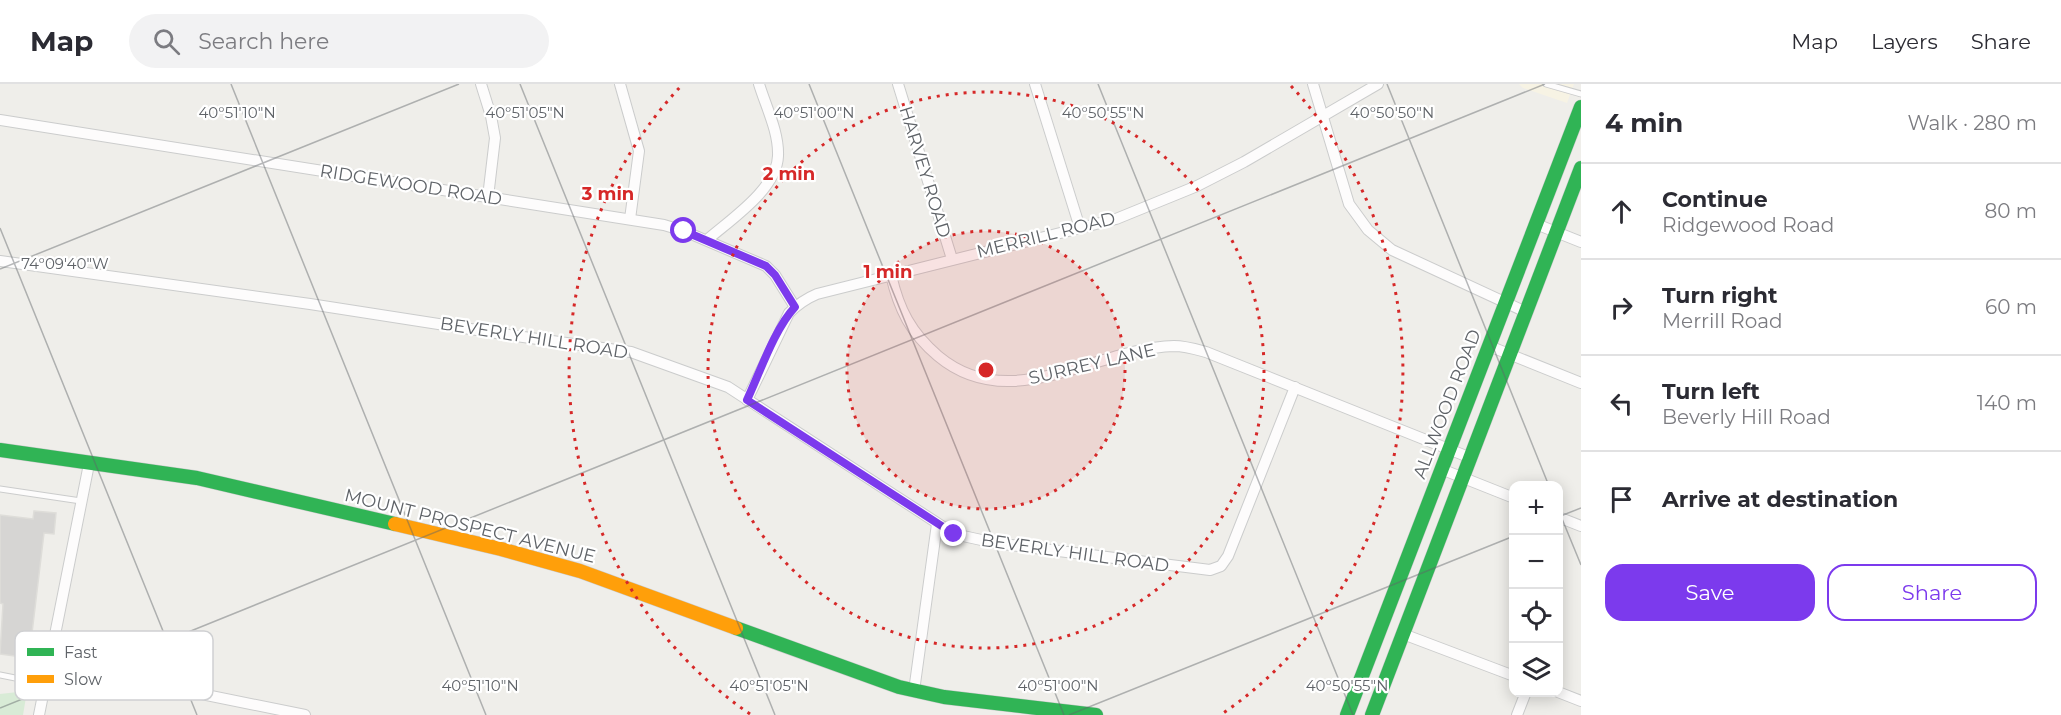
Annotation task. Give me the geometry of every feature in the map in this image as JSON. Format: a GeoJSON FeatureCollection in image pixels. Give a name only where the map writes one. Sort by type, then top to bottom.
{"type":"FeatureCollection","features":[{"type":"Feature","properties":{"kind":"main road","name":"ALLWOOD ROAD"},"geometry":{"type":"LineString","coordinates":[[1347,715],[1581,107]]}},
{"type":"Feature","properties":{"kind":"main road"},"geometry":{"type":"LineString","coordinates":[[1372,715],[1581,168]]}},
{"type":"Feature","properties":{"kind":"main road","name":"MOUNT PROSPECT AVENUE"},"geometry":{"type":"LineString","coordinates":[[0,450],[166,473],[225,484],[501,549],[580,570],[899,687],[944,697],[1096,715]]}},
{"type":"Feature","properties":{"kind":"street"},"geometry":{"type":"LineString","coordinates":[[481,84],[495,138],[488,197]]}},
{"type":"Feature","properties":{"kind":"street"},"geometry":{"type":"LineString","coordinates":[[620,84],[639,151],[630,219]]}},
{"type":"Feature","properties":{"kind":"street"},"geometry":{"type":"LineString","coordinates":[[707,240],[769,183],[775,171],[778,157],[776,139],[759,84]]}},
{"type":"Feature","properties":{"kind":"street","name":"HARVEY ROAD"},"geometry":{"type":"LineString","coordinates":[[898,84],[952,260]]}},
{"type":"Feature","properties":{"kind":"street"},"geometry":{"type":"LineString","coordinates":[[1035,84],[1080,228]]}},
{"type":"Feature","properties":{"kind":"street"},"geometry":{"type":"LineString","coordinates":[[1313,84],[1349,204],[1368,230],[1392,250],[1526,312]]}},
{"type":"Feature","properties":{"kind":"street","name":"MERRILL ROAD"},"geometry":{"type":"LineString","coordinates":[[747,400],[789,313],[799,303],[817,294],[1116,219],[1197,186],[1244,162],[1378,84]]}},
{"type":"Feature","properties":{"kind":"street","name":"RIDGEWOOD ROAD"},"geometry":{"type":"LineString","coordinates":[[0,120],[664,225],[707,240],[766,266],[775,275],[795,307]]}},
{"type":"Feature","properties":{"kind":"street"},"geometry":{"type":"LineString","coordinates":[[1536,224],[1581,242]]}},
{"type":"Feature","properties":{"kind":"street","name":"BEVERLY HILL ROAD"},"geometry":{"type":"LineString","coordinates":[[0,261],[631,352],[728,387],[937,524],[964,538],[1210,570],[1221,566],[1228,556],[1295,387]]}},
{"type":"Feature","properties":{"kind":"street","name":"SURREY LANE"},"geometry":{"type":"LineString","coordinates":[[891,275],[897,300],[921,342],[944,361],[991,381],[1006,382],[1044,377],[1142,351],[1176,346],[1206,352],[1471,458]]}},
{"type":"Feature","properties":{"kind":"street"},"geometry":{"type":"LineString","coordinates":[[1488,346],[1581,383]]}},
{"type":"Feature","properties":{"kind":"street"},"geometry":{"type":"LineString","coordinates":[[56,631],[89,464]]}},
{"type":"Feature","properties":{"kind":"street"},"geometry":{"type":"LineString","coordinates":[[1442,469],[1509,496]]}},
{"type":"Feature","properties":{"kind":"street"},"geometry":{"type":"LineString","coordinates":[[1563,519],[1581,526]]}},
{"type":"Feature","properties":{"kind":"street"},"geometry":{"type":"LineString","coordinates":[[914,691],[937,524]]}},
{"type":"Feature","properties":{"kind":"street"},"geometry":{"type":"LineString","coordinates":[[1403,634],[1509,674]]}},
{"type":"Feature","properties":{"kind":"street"},"geometry":{"type":"LineString","coordinates":[[1563,695],[1581,701]]}},
{"type":"Feature","properties":{"kind":"street"},"geometry":{"type":"LineString","coordinates":[[213,696],[305,715]]}},
{"type":"Feature","properties":{"kind":"street"},"geometry":{"type":"LineString","coordinates":[[1517,715],[1524,697]]}},
{"type":"Feature","properties":{"kind":"street"},"geometry":{"type":"LineString","coordinates":[[39,715],[42,700]]}},
{"type":"Feature","properties":{"kind":"lane"},"geometry":{"type":"LineString","coordinates":[[1546,84],[1581,94]]}},
{"type":"Feature","properties":{"kind":"lane"},"geometry":{"type":"LineString","coordinates":[[0,489],[82,501]]}},
{"type":"Feature","properties":{"kind":"lane"},"geometry":{"type":"LineString","coordinates":[[0,675],[15,678]]}},
{"type":"Feature","properties":{"kind":"shaded area"},"geometry":{"type":"Polygon","coordinates":[[[1519,84],[1574,84],[1567,103],[1523,88],[1519,84]]]}},
{"type":"Feature","properties":{"kind":"green space"},"geometry":{"type":"Polygon","coordinates":[[[15,692],[15,700],[26,700],[23,715],[0,715],[0,694],[15,692]]]}},
{"type":"Feature","properties":{"kind":"building"},"geometry":{"type":"Polygon","coordinates":[[[34,511],[56,513],[54,534],[44,533],[32,631],[15,631],[15,656],[0,654],[3,604],[0,603],[0,515],[33,519],[34,511]]]}},
{"type":"Feature","properties":{"kind":"traffic: fast"},"geometry":{"type":"LineString","coordinates":[[1347,715],[1581,107]]}},
{"type":"Feature","properties":{"kind":"traffic: fast"},"geometry":{"type":"LineString","coordinates":[[1372,715],[1581,168]]}},
{"type":"Feature","properties":{"kind":"traffic: fast"},"geometry":{"type":"LineString","coordinates":[[0,450],[197,478],[395,524]]}},
{"type":"Feature","properties":{"kind":"traffic: fast"},"geometry":{"type":"LineString","coordinates":[[736,628],[899,687],[944,697],[1096,715]]}},
{"type":"Feature","properties":{"kind":"traffic: slow"},"geometry":{"type":"LineString","coordinates":[[395,524],[501,549],[580,571],[736,628]]}},
{"type":"Feature","properties":{"kind":"route"},"geometry":{"type":"LineString","coordinates":[[684,231],[766,266],[775,275],[795,307],[789,313],[779,332],[747,400],[954,534]]}}]}
